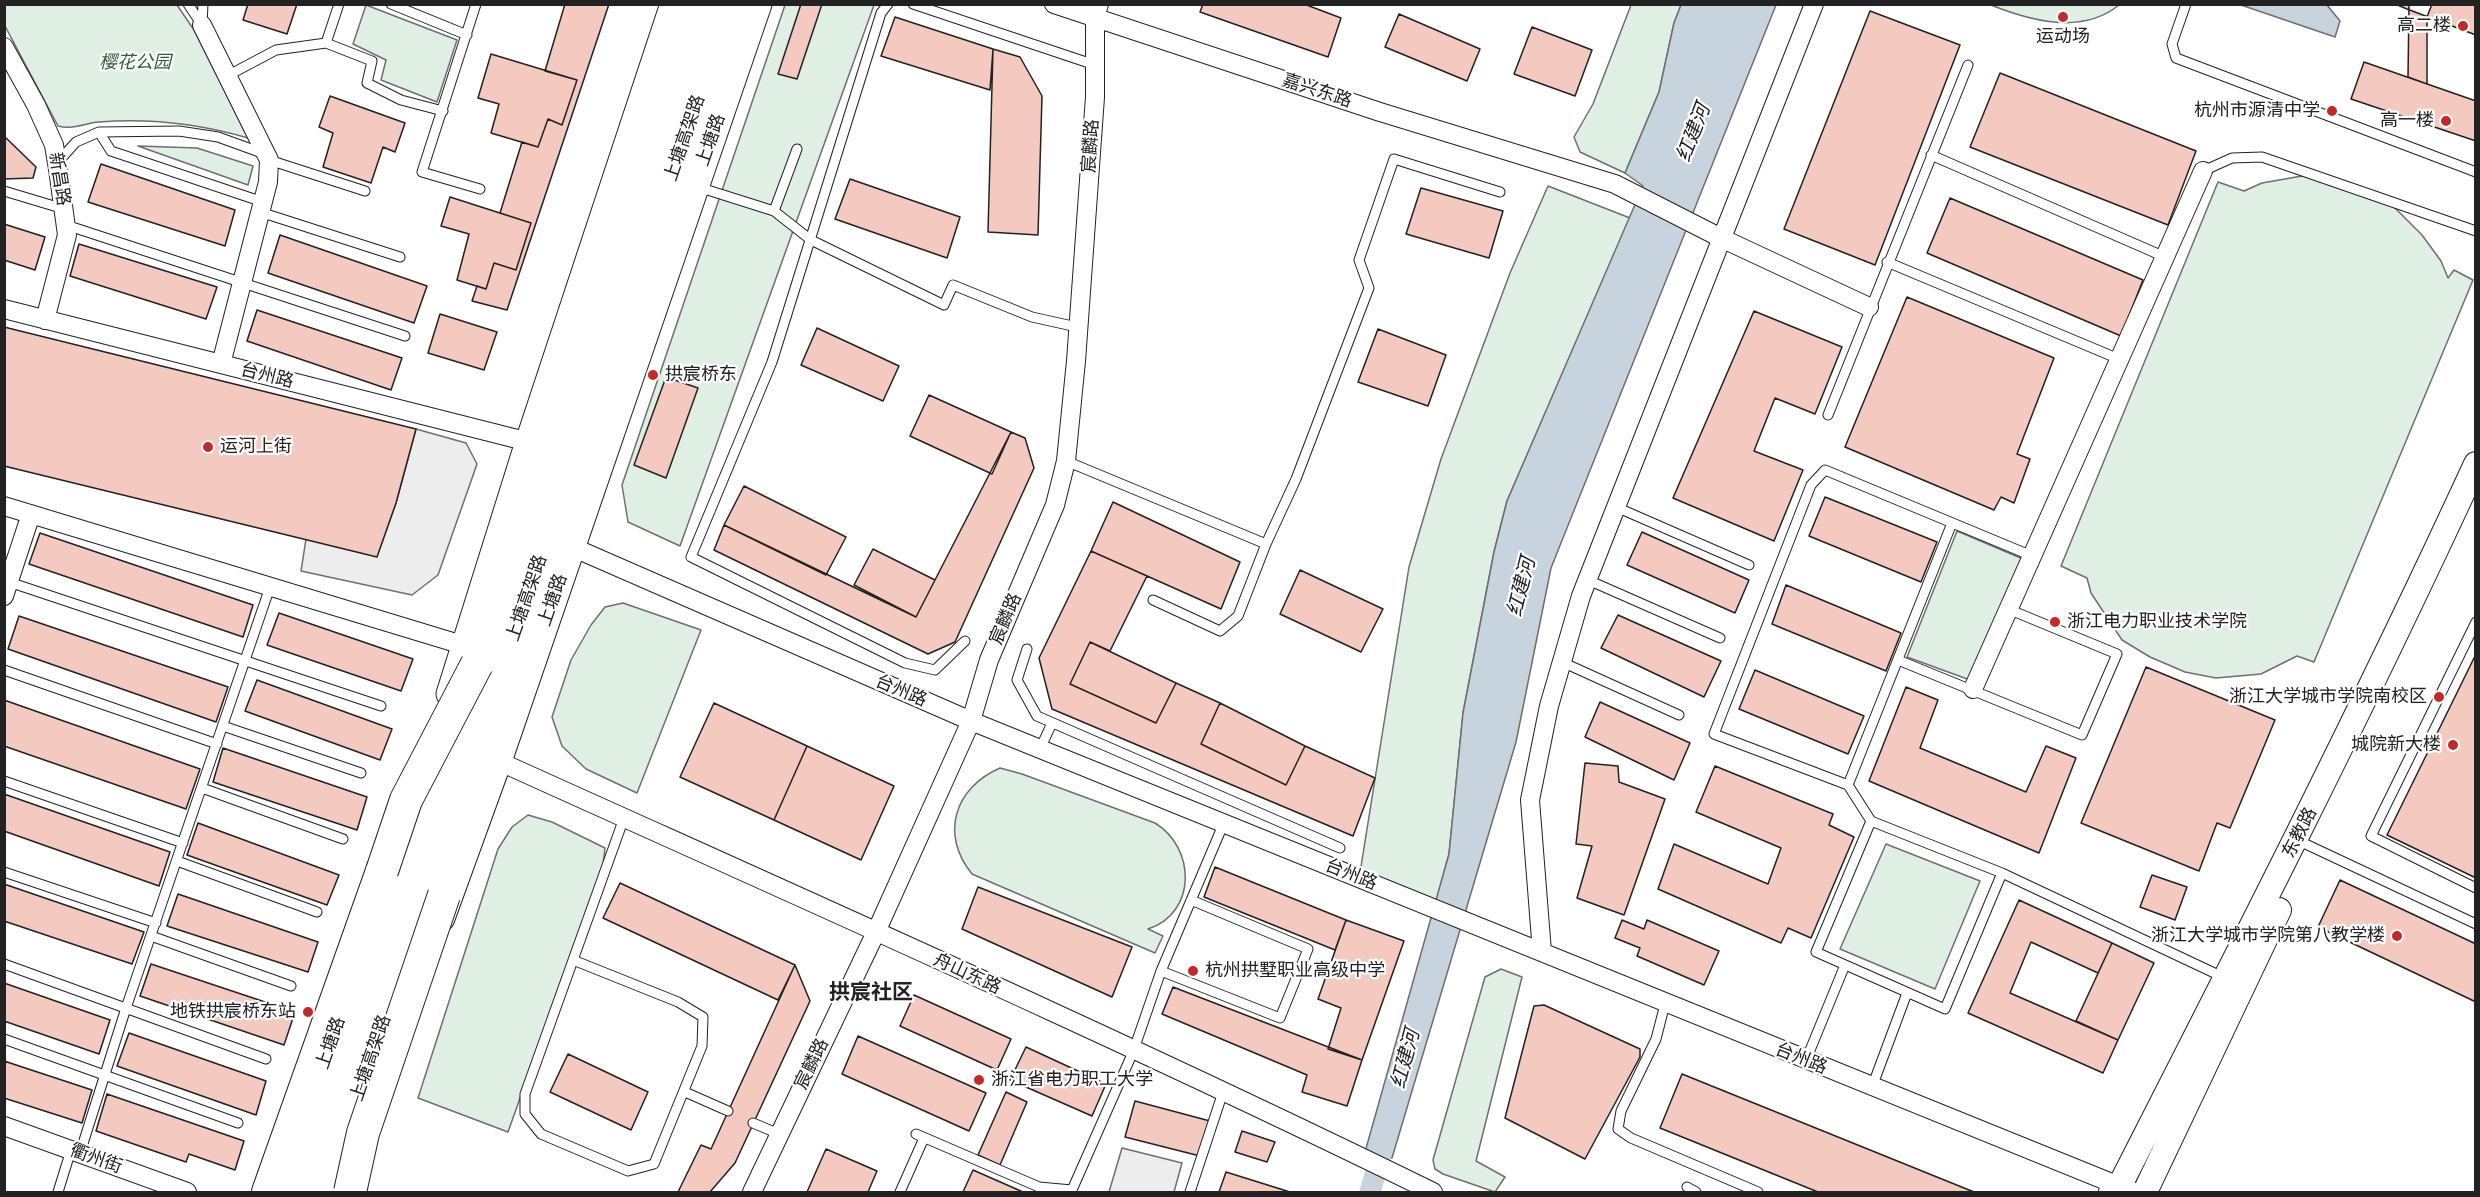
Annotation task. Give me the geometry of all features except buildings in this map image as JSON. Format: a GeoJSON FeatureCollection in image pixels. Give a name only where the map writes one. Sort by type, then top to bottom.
{"type":"FeatureCollection","features":[{"type":"Feature","properties":{"kind":"highway","name":"上塘高架路"},"geometry":{"type":"LineString","coordinates":[[297,1192],[482,660],[702,4]]}},
{"type":"Feature","properties":{"kind":"highway","name":"上塘高架路"},"geometry":{"type":"LineString","coordinates":[[326,1192],[482,660],[731,4]]}},
{"type":"Feature","properties":{"kind":"highway"},"geometry":{"type":"LineString","coordinates":[[268,1192],[406,800],[482,660]]}},
{"type":"Feature","properties":{"kind":"highway"},"geometry":{"type":"LineString","coordinates":[[350,1192],[363,1133],[465,831],[482,660]]}},
{"type":"Feature","properties":{"kind":"main road","name":"上塘路"},"geometry":{"type":"LineString","coordinates":[[280,1192],[482,660],[529,442],[674,4]]}},
{"type":"Feature","properties":{"kind":"main road","name":"上塘路"},"geometry":{"type":"LineString","coordinates":[[340,1192],[498,761],[758,4]]}},
{"type":"Feature","properties":{"kind":"street","name":"嘉兴东路"},"geometry":{"type":"LineString","coordinates":[[1054,4],[1097,11],[1380,112],[1582,172],[1615,184],[1721,238],[1869,307]]}},
{"type":"Feature","properties":{"kind":"street"},"geometry":{"type":"LineString","coordinates":[[1542,952],[1530,800],[1549,706],[1588,580],[1814,4]]}},
{"type":"Feature","properties":{"kind":"street","name":"宸麟路"},"geometry":{"type":"LineString","coordinates":[[752,1192],[876,932],[971,721],[989,660],[1055,505],[1066,461],[1097,11]]}},
{"type":"Feature","properties":{"kind":"street"},"geometry":{"type":"LineString","coordinates":[[202,25],[268,157],[262,207],[221,364]]}},
{"type":"Feature","properties":{"kind":"street","name":"新昌路"},"geometry":{"type":"LineString","coordinates":[[4,47],[36,105],[54,145],[57,163],[67,235],[45,320]]}},
{"type":"Feature","properties":{"kind":"street"},"geometry":{"type":"LineString","coordinates":[[1973,689],[2203,171]]}},
{"type":"Feature","properties":{"kind":"street","name":"台州路"},"geometry":{"type":"LineString","coordinates":[[4,309],[529,442]]}},
{"type":"Feature","properties":{"kind":"street","name":"东教路"},"geometry":{"type":"LineString","coordinates":[[2145,1192],[2475,465]]}},
{"type":"Feature","properties":{"kind":"street","name":"东教路"},"geometry":{"type":"LineString","coordinates":[[2121,1191],[2225,979],[2303,843],[2475,501]]}},
{"type":"Feature","properties":{"kind":"street"},"geometry":{"type":"LineString","coordinates":[[4,506],[270,587],[482,660]]}},
{"type":"Feature","properties":{"kind":"street"},"geometry":{"type":"LineString","coordinates":[[7,589],[31,514]]}},
{"type":"Feature","properties":{"kind":"street","name":"台州路"},"geometry":{"type":"LineString","coordinates":[[572,547],[971,721],[1117,778],[1223,825],[1542,952],[2121,1191]]}},
{"type":"Feature","properties":{"kind":"street","name":"舟山东路"},"geometry":{"type":"LineString","coordinates":[[498,761],[876,932],[1320,1137],[1433,1192]]}},
{"type":"Feature","properties":{"kind":"street","name":"衢州街"},"geometry":{"type":"LineString","coordinates":[[4,1126],[187,1192]]}},
{"type":"Feature","properties":{"kind":"lane"},"geometry":{"type":"LineString","coordinates":[[188,4],[202,25]]}},
{"type":"Feature","properties":{"kind":"lane"},"geometry":{"type":"LineString","coordinates":[[202,25],[203,4]]}},
{"type":"Feature","properties":{"kind":"lane"},"geometry":{"type":"LineString","coordinates":[[326,44],[339,4]]}},
{"type":"Feature","properties":{"kind":"lane"},"geometry":{"type":"LineString","coordinates":[[391,4],[467,35]]}},
{"type":"Feature","properties":{"kind":"lane"},"geometry":{"type":"LineString","coordinates":[[476,4],[422,172],[480,189]]}},
{"type":"Feature","properties":{"kind":"lane"},"geometry":{"type":"LineString","coordinates":[[888,4],[881,13],[772,362],[691,557],[904,663],[935,670],[965,641]]}},
{"type":"Feature","properties":{"kind":"lane"},"geometry":{"type":"LineString","coordinates":[[913,4],[1095,65]]}},
{"type":"Feature","properties":{"kind":"lane"},"geometry":{"type":"LineString","coordinates":[[1080,4],[1097,11]]}},
{"type":"Feature","properties":{"kind":"lane"},"geometry":{"type":"LineString","coordinates":[[2186,4],[2172,44],[2176,58],[2475,172]]}},
{"type":"Feature","properties":{"kind":"lane"},"geometry":{"type":"LineString","coordinates":[[227,76],[276,50],[326,44],[372,61],[367,83],[401,100],[443,111]]}},
{"type":"Feature","properties":{"kind":"lane"},"geometry":{"type":"LineString","coordinates":[[1828,415],[1887,262],[1968,65]]}},
{"type":"Feature","properties":{"kind":"lane"},"geometry":{"type":"LineString","coordinates":[[57,163],[76,142],[99,132],[179,131],[218,137],[365,191]]}},
{"type":"Feature","properties":{"kind":"lane"},"geometry":{"type":"LineString","coordinates":[[99,132],[111,151],[400,257]]}},
{"type":"Feature","properties":{"kind":"lane"},"geometry":{"type":"LineString","coordinates":[[774,211],[797,149]]}},
{"type":"Feature","properties":{"kind":"lane"},"geometry":{"type":"LineString","coordinates":[[1931,155],[2165,256]]}},
{"type":"Feature","properties":{"kind":"lane"},"geometry":{"type":"LineString","coordinates":[[2203,171],[2232,158],[2262,157],[2475,231]]}},
{"type":"Feature","properties":{"kind":"lane"},"geometry":{"type":"LineString","coordinates":[[1153,600],[1221,631],[1238,616],[1266,544],[1296,479],[1369,288],[1359,260],[1395,159],[1500,192]]}},
{"type":"Feature","properties":{"kind":"lane"},"geometry":{"type":"LineString","coordinates":[[696,186],[774,211],[811,240],[944,305],[952,285],[1032,317],[1077,327]]}},
{"type":"Feature","properties":{"kind":"lane"},"geometry":{"type":"LineString","coordinates":[[4,191],[65,217],[242,281],[405,336]]}},
{"type":"Feature","properties":{"kind":"lane"},"geometry":{"type":"LineString","coordinates":[[1887,262],[2120,359]]}},
{"type":"Feature","properties":{"kind":"lane"},"geometry":{"type":"LineString","coordinates":[[1066,461],[1266,544]]}},
{"type":"Feature","properties":{"kind":"lane"},"geometry":{"type":"LineString","coordinates":[[2032,556],[1825,470],[1811,485],[1714,734],[1848,785],[1871,821],[2002,873],[2225,979]]}},
{"type":"Feature","properties":{"kind":"lane"},"geometry":{"type":"LineString","coordinates":[[1616,507],[1749,565]]}},
{"type":"Feature","properties":{"kind":"lane"},"geometry":{"type":"LineString","coordinates":[[1848,785],[1952,523]]}},
{"type":"Feature","properties":{"kind":"lane"},"geometry":{"type":"LineString","coordinates":[[1588,580],[1720,638]]}},
{"type":"Feature","properties":{"kind":"lane"},"geometry":{"type":"LineString","coordinates":[[58,1192],[103,1076],[270,587]]}},
{"type":"Feature","properties":{"kind":"lane"},"geometry":{"type":"LineString","coordinates":[[7,589],[245,661],[381,706]]}},
{"type":"Feature","properties":{"kind":"lane"},"geometry":{"type":"LineString","coordinates":[[1898,660],[2082,735],[2117,654],[2008,609]]}},
{"type":"Feature","properties":{"kind":"lane"},"geometry":{"type":"LineString","coordinates":[[2475,622],[2371,836],[2475,888]]}},
{"type":"Feature","properties":{"kind":"lane"},"geometry":{"type":"LineString","coordinates":[[1027,649],[1017,680],[1037,716],[1340,848]]}},
{"type":"Feature","properties":{"kind":"lane"},"geometry":{"type":"LineString","coordinates":[[1562,662],[1679,715]]}},
{"type":"Feature","properties":{"kind":"lane"},"geometry":{"type":"LineString","coordinates":[[4,670],[217,744]]}},
{"type":"Feature","properties":{"kind":"lane"},"geometry":{"type":"LineString","coordinates":[[1040,749],[1052,723]]}},
{"type":"Feature","properties":{"kind":"lane"},"geometry":{"type":"LineString","coordinates":[[223,726],[361,773]]}},
{"type":"Feature","properties":{"kind":"lane"},"geometry":{"type":"LineString","coordinates":[[4,781],[183,843]]}},
{"type":"Feature","properties":{"kind":"lane"},"geometry":{"type":"LineString","coordinates":[[202,788],[343,839]]}},
{"type":"Feature","properties":{"kind":"lane"},"geometry":{"type":"LineString","coordinates":[[573,960],[678,1002],[704,1017],[702,1046],[654,1164],[628,1171],[541,1134],[525,1114],[525,1094],[573,960],[624,818]]}},
{"type":"Feature","properties":{"kind":"lane"},"geometry":{"type":"LineString","coordinates":[[1871,821],[1816,952],[1945,1009],[2002,873]]}},
{"type":"Feature","properties":{"kind":"lane"},"geometry":{"type":"LineString","coordinates":[[900,1192],[920,1136],[1039,1187],[1072,1190],[1133,1052],[1161,972],[1223,825]]}},
{"type":"Feature","properties":{"kind":"lane"},"geometry":{"type":"LineString","coordinates":[[2303,843],[2475,924]]}},
{"type":"Feature","properties":{"kind":"lane"},"geometry":{"type":"LineString","coordinates":[[177,861],[317,912]]}},
{"type":"Feature","properties":{"kind":"lane"},"geometry":{"type":"LineString","coordinates":[[4,872],[156,923]]}},
{"type":"Feature","properties":{"kind":"lane"},"geometry":{"type":"LineString","coordinates":[[1161,972],[1280,1018],[1308,949],[1191,900]]}},
{"type":"Feature","properties":{"kind":"lane"},"geometry":{"type":"LineString","coordinates":[[151,936],[291,986]]}},
{"type":"Feature","properties":{"kind":"lane"},"geometry":{"type":"LineString","coordinates":[[4,963],[266,1059]]}},
{"type":"Feature","properties":{"kind":"lane"},"geometry":{"type":"LineString","coordinates":[[1806,1061],[1845,965]]}},
{"type":"Feature","properties":{"kind":"lane"},"geometry":{"type":"LineString","coordinates":[[1872,1087],[1907,993]]}},
{"type":"Feature","properties":{"kind":"lane"},"geometry":{"type":"LineString","coordinates":[[1665,1004],[1656,1039],[1621,1112],[1618,1129],[1631,1138],[1758,1192]]}},
{"type":"Feature","properties":{"kind":"lane"},"geometry":{"type":"LineString","coordinates":[[4,1039],[238,1123]]}},
{"type":"Feature","properties":{"kind":"lane"},"geometry":{"type":"LineString","coordinates":[[685,1092],[728,1111]]}},
{"type":"Feature","properties":{"kind":"lane"},"geometry":{"type":"LineString","coordinates":[[1190,1192],[1223,1092]]}},
{"type":"Feature","properties":{"kind":"lane"},"geometry":{"type":"LineString","coordinates":[[753,1123],[779,1134]]}},
{"type":"Feature","properties":{"kind":"lane"},"geometry":{"type":"LineString","coordinates":[[1687,1187],[1696,1192]]}},
{"type":"Feature","properties":{"kind":"green space","name":"樱花公园"},"geometry":{"type":"Polygon","coordinates":[[[4,5],[177,5],[194,30],[248,138],[212,129],[155,122],[118,121],[69,127],[58,126],[5,26],[4,5]]]}},
{"type":"Feature","properties":{"kind":"green space"},"geometry":{"type":"Polygon","coordinates":[[[366,5],[457,40],[437,102],[381,80],[386,60],[353,44],[366,5]]]}},
{"type":"Feature","properties":{"kind":"green space"},"geometry":{"type":"Polygon","coordinates":[[[785,5],[874,5],[680,546],[628,522],[622,485],[785,5]]]}},
{"type":"Feature","properties":{"kind":"green space"},"geometry":{"type":"Polygon","coordinates":[[[1631,5],[1681,5],[1674,23],[1659,92],[1625,173],[1580,152],[1574,137],[1593,104],[1631,5]]]}},
{"type":"Feature","properties":{"kind":"green space","name":"运动场"},"geometry":{"type":"Polygon","coordinates":[[[1991,5],[2119,5],[2089,20],[2056,22],[2023,16],[1991,5]]]}},
{"type":"Feature","properties":{"kind":"green space"},"geometry":{"type":"Polygon","coordinates":[[[138,146],[197,148],[253,166],[248,185],[138,146]]]}},
{"type":"Feature","properties":{"kind":"green space"},"geometry":{"type":"Polygon","coordinates":[[[2302,176],[2318,177],[2392,205],[2422,235],[2441,261],[2448,278],[2454,270],[2473,280],[2314,662],[2297,656],[2261,674],[2216,678],[2185,672],[2150,657],[2122,640],[2091,593],[2087,578],[2061,566],[2218,182],[2244,191],[2262,183],[2302,176]]]}},
{"type":"Feature","properties":{"kind":"green space"},"geometry":{"type":"Polygon","coordinates":[[[1548,186],[1630,218],[1507,501],[1494,552],[1463,713],[1449,854],[1434,909],[1359,879],[1409,567],[1441,459],[1510,273],[1548,186]]]}},
{"type":"Feature","properties":{"kind":"green space"},"geometry":{"type":"Polygon","coordinates":[[[1957,531],[2023,559],[1970,680],[1907,657],[1957,531]]]}},
{"type":"Feature","properties":{"kind":"green space"},"geometry":{"type":"Polygon","coordinates":[[[623,603],[701,630],[637,793],[586,769],[562,746],[552,717],[571,660],[591,625],[605,607],[623,603]]]}},
{"type":"Feature","properties":{"kind":"green space"},"geometry":{"type":"Polygon","coordinates":[[[1000,768],[1155,823],[1168,834],[1178,848],[1184,863],[1185,879],[1183,895],[1176,909],[1164,921],[1148,929],[1163,936],[1155,953],[972,874],[956,844],[957,814],[962,800],[972,788],[984,777],[1000,768]]]}},
{"type":"Feature","properties":{"kind":"green space"},"geometry":{"type":"Polygon","coordinates":[[[528,815],[552,822],[605,848],[603,865],[508,1132],[418,1098],[498,849],[512,827],[528,815]]]}},
{"type":"Feature","properties":{"kind":"green space"},"geometry":{"type":"Polygon","coordinates":[[[1886,844],[1980,881],[1935,989],[1840,949],[1886,844]]]}},
{"type":"Feature","properties":{"kind":"green space"},"geometry":{"type":"Polygon","coordinates":[[[1501,969],[1522,977],[1476,1161],[1505,1177],[1495,1192],[1443,1174],[1435,1169],[1433,1160],[1485,977],[1501,969]]]}},
{"type":"Feature","properties":{"kind":"shaded area"},"geometry":{"type":"Polygon","coordinates":[[[416,429],[466,443],[477,464],[438,575],[412,595],[301,571],[306,539],[377,556],[396,503],[416,429]]]}},
{"type":"Feature","properties":{"kind":"shaded area"},"geometry":{"type":"Polygon","coordinates":[[[1122,1148],[1182,1163],[1174,1192],[1109,1192],[1122,1148]]]}},
{"type":"Feature","properties":{"kind":"water"},"geometry":{"type":"Polygon","coordinates":[[[1681,5],[1776,5],[1551,568],[1516,742],[1392,1158],[1365,1152],[1449,854],[1463,713],[1494,552],[1507,501],[1643,186],[1625,173],[1659,92],[1674,23],[1681,5]]]}},
{"type":"Feature","properties":{"kind":"water"},"geometry":{"type":"Polygon","coordinates":[[[2241,5],[2327,5],[2340,21],[2335,37],[2241,5]]]}},
{"type":"Feature","properties":{"kind":"waterway","name":"红建河"},"geometry":{"type":"LineString","coordinates":[[1370,1192],[1383,1147]]}},
{"type":"Feature","properties":{"kind":"place","name":"运动场"},"geometry":{"type":"Point","coordinates":[2063,17]}},
{"type":"Feature","properties":{"kind":"place","name":"高二楼"},"geometry":{"type":"Point","coordinates":[2463,26]}},
{"type":"Feature","properties":{"kind":"place","name":"杭州市源清中学"},"geometry":{"type":"Point","coordinates":[2332,111]}},
{"type":"Feature","properties":{"kind":"place","name":"高一楼"},"geometry":{"type":"Point","coordinates":[2446,121]}},
{"type":"Feature","properties":{"kind":"place","name":"拱宸桥东"},"geometry":{"type":"Point","coordinates":[653,375]}},
{"type":"Feature","properties":{"kind":"place","name":"运河上街"},"geometry":{"type":"Point","coordinates":[208,447]}},
{"type":"Feature","properties":{"kind":"place","name":"浙江电力职业技术学院"},"geometry":{"type":"Point","coordinates":[2055,622]}},
{"type":"Feature","properties":{"kind":"place","name":"浙江大学城市学院南校区"},"geometry":{"type":"Point","coordinates":[2439,697]}},
{"type":"Feature","properties":{"kind":"place","name":"城院新大楼"},"geometry":{"type":"Point","coordinates":[2453,745]}},
{"type":"Feature","properties":{"kind":"place","name":"浙江大学城市学院第八教学楼"},"geometry":{"type":"Point","coordinates":[2397,936]}},
{"type":"Feature","properties":{"kind":"place","name":"杭州拱墅职业高级中学"},"geometry":{"type":"Point","coordinates":[1193,971]}},
{"type":"Feature","properties":{"kind":"place","name":"地铁拱宸桥东站"},"geometry":{"type":"Point","coordinates":[308,1012]}},
{"type":"Feature","properties":{"kind":"place","name":"浙江省电力职工大学"},"geometry":{"type":"Point","coordinates":[979,1080]}},
{"type":"Feature","properties":{"kind":"district","name":"拱宸社区"},"geometry":{"type":"Point","coordinates":[871,993]}}]}
